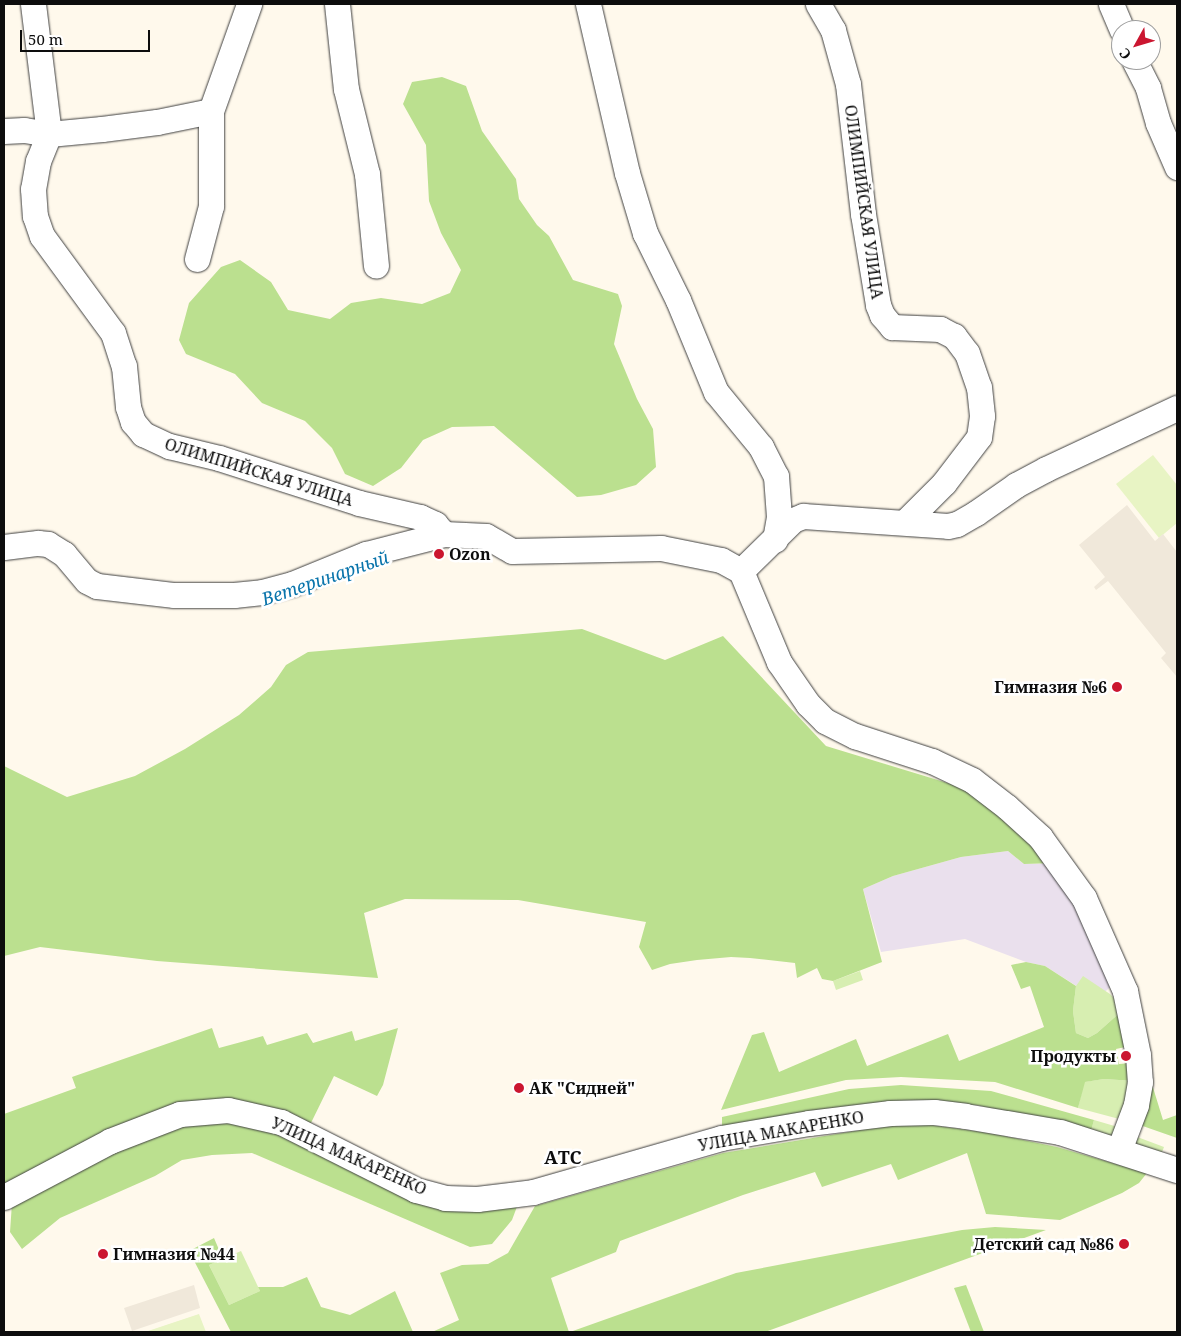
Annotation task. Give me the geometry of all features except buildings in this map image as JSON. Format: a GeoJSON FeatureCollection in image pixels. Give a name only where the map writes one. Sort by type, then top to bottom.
{"type":"FeatureCollection","features":[{"type":"Feature","properties":{"kind":"street","name":"ОЛИМПИЙСКАЯ УЛИЦА"},"geometry":{"type":"LineString","coordinates":[[33,4],[49,134],[38,161],[34,189],[35,216],[42,236],[113,333],[124,366],[128,407],[133,422],[143,434],[169,446],[236,464],[359,503],[420,517],[435,524],[444,534]]}},
{"type":"Feature","properties":{"kind":"street"},"geometry":{"type":"LineString","coordinates":[[196,259],[211,206],[211,111],[249,4]]}},
{"type":"Feature","properties":{"kind":"street"},"geometry":{"type":"LineString","coordinates":[[337,4],[346,89],[367,174],[376,266]]}},
{"type":"Feature","properties":{"kind":"street"},"geometry":{"type":"LineString","coordinates":[[588,4],[627,173],[645,233],[678,300],[716,392],[748,428],[771,463],[776,476],[778,503],[775,540]]}},
{"type":"Feature","properties":{"kind":"street","name":"ОЛИМПИЙСКАЯ УЛИЦА"},"geometry":{"type":"LineString","coordinates":[[818,4],[833,30],[848,84],[863,214],[878,305],[882,315],[892,327],[940,329],[954,336],[967,353],[979,387],[982,416],[979,437],[944,483],[905,522]]}},
{"type":"Feature","properties":{"kind":"street"},"geometry":{"type":"LineString","coordinates":[[1111,4],[1118,20]]}},
{"type":"Feature","properties":{"kind":"street"},"geometry":{"type":"LineString","coordinates":[[1139,70],[1148,88],[1158,123],[1177,167]]}},
{"type":"Feature","properties":{"kind":"street"},"geometry":{"type":"LineString","coordinates":[[4,131],[24,130],[49,134],[158,122],[211,111]]}},
{"type":"Feature","properties":{"kind":"street"},"geometry":{"type":"LineString","coordinates":[[741,571],[794,520],[803,516],[948,526],[956,524],[976,513],[1016,485],[1046,469],[1177,409]]}},
{"type":"Feature","properties":{"kind":"street"},"geometry":{"type":"LineString","coordinates":[[4,547],[38,543],[48,544],[64,554],[87,581],[111,589],[174,595],[234,596],[292,584],[366,554],[444,534],[486,536],[512,551],[661,548],[720,560],[741,571],[779,662],[808,704],[825,721],[855,736],[932,761],[972,780],[1007,807],[1040,837],[1084,898],[1125,991],[1138,1055],[1140,1082],[1136,1104],[1119,1150]]}},
{"type":"Feature","properties":{"kind":"street","name":"УЛИЦА МАКАРЕНКО"},"geometry":{"type":"LineString","coordinates":[[4,1197],[110,1141],[180,1114],[228,1110],[281,1122],[416,1190],[445,1198],[478,1199],[533,1192],[721,1138],[809,1123],[890,1113],[934,1112],[995,1119],[1060,1132],[1177,1170]]}},
{"type":"Feature","properties":{"kind":"shaded area"},"geometry":{"type":"Polygon","coordinates":[[[1127,505],[1155,541],[1163,534],[1177,552],[1177,677],[1161,658],[1166,653],[1108,581],[1096,590],[1094,587],[1105,577],[1079,545],[1127,505]]]}},
{"type":"Feature","properties":{"kind":"shaded area"},"geometry":{"type":"Polygon","coordinates":[[[1008,851],[1024,864],[1055,863],[1118,980],[1097,999],[1045,966],[1026,962],[965,939],[881,952],[863,889],[893,876],[961,857],[1008,851]]]}},
{"type":"Feature","properties":{"kind":"shaded area"},"geometry":{"type":"Polygon","coordinates":[[[194,1285],[200,1308],[132,1331],[124,1308],[194,1285]]]}},
{"type":"Feature","properties":{"kind":"green space"},"geometry":{"type":"Polygon","coordinates":[[[442,77],[466,86],[482,131],[516,179],[519,199],[537,225],[549,236],[573,280],[618,294],[622,306],[614,344],[637,399],[653,429],[656,467],[636,485],[601,495],[577,497],[494,426],[452,427],[423,440],[401,468],[373,486],[345,474],[332,448],[305,421],[262,403],[235,374],[186,354],[179,340],[189,303],[221,267],[240,260],[271,282],[288,310],[330,319],[351,303],[381,298],[422,304],[450,293],[461,270],[441,233],[429,201],[426,145],[403,104],[412,82],[442,77]]]}},
{"type":"Feature","properties":{"kind":"green space"},"geometry":{"type":"Polygon","coordinates":[[[1153,455],[1177,485],[1177,523],[1159,538],[1116,484],[1153,455]]]}},
{"type":"Feature","properties":{"kind":"green space"},"geometry":{"type":"Polygon","coordinates":[[[582,629],[665,660],[723,636],[826,746],[964,788],[999,813],[1055,863],[1024,864],[1008,851],[961,857],[893,876],[863,889],[882,962],[833,981],[822,979],[817,968],[797,978],[795,963],[750,958],[731,957],[697,960],[670,964],[652,970],[639,947],[646,922],[518,900],[405,899],[364,913],[378,978],[157,961],[40,947],[4,956],[4,766],[67,797],[135,776],[185,749],[239,715],[271,687],[286,665],[308,652],[582,629]]]}},
{"type":"Feature","properties":{"kind":"green space"},"geometry":{"type":"Polygon","coordinates":[[[1026,962],[1045,966],[1076,986],[1073,1011],[1076,1033],[1088,1038],[1097,1033],[1124,1009],[1130,1046],[1116,1049],[1119,1064],[1133,1063],[1134,1081],[1104,1079],[1085,1082],[1078,1108],[995,1082],[901,1077],[846,1080],[721,1110],[752,1035],[764,1032],[779,1072],[856,1039],[867,1066],[948,1034],[959,1061],[1044,1027],[1030,986],[1021,989],[1011,965],[1026,962]]]}},
{"type":"Feature","properties":{"kind":"green space"},"geometry":{"type":"Polygon","coordinates":[[[860,971],[863,980],[836,990],[833,981],[860,971]]]}},
{"type":"Feature","properties":{"kind":"green space"},"geometry":{"type":"Polygon","coordinates":[[[1083,976],[1110,994],[1124,1009],[1097,1033],[1088,1038],[1076,1033],[1073,1011],[1076,986],[1083,976]]]}},
{"type":"Feature","properties":{"kind":"green space"},"geometry":{"type":"Polygon","coordinates":[[[212,1028],[219,1048],[263,1036],[267,1045],[307,1033],[313,1043],[352,1031],[355,1041],[398,1028],[383,1085],[377,1096],[334,1076],[309,1127],[224,1100],[4,1187],[4,1114],[76,1088],[72,1077],[212,1028]]]}},
{"type":"Feature","properties":{"kind":"green space"},"geometry":{"type":"Polygon","coordinates":[[[1104,1079],[1134,1081],[1123,1120],[1078,1108],[1084,1082],[1104,1079]]]}},
{"type":"Feature","properties":{"kind":"green space"},"geometry":{"type":"Polygon","coordinates":[[[1151,1081],[1163,1120],[1177,1115],[1177,1138],[1137,1124],[1151,1081]]]}},
{"type":"Feature","properties":{"kind":"green space"},"geometry":{"type":"Polygon","coordinates":[[[901,1085],[991,1091],[1094,1120],[1090,1135],[977,1105],[890,1104],[722,1127],[722,1117],[849,1089],[901,1085]]]}},
{"type":"Feature","properties":{"kind":"green space"},"geometry":{"type":"Polygon","coordinates":[[[1094,1120],[1118,1127],[1113,1137],[1090,1135],[1094,1120]]]}},
{"type":"Feature","properties":{"kind":"green space"},"geometry":{"type":"Polygon","coordinates":[[[229,1121],[276,1134],[416,1200],[518,1204],[512,1220],[492,1244],[470,1247],[252,1153],[212,1155],[182,1160],[155,1176],[60,1218],[22,1249],[10,1232],[12,1203],[112,1149],[185,1124],[229,1121]]]}},
{"type":"Feature","properties":{"kind":"green space"},"geometry":{"type":"Polygon","coordinates":[[[890,1125],[931,1125],[990,1133],[1057,1147],[1147,1173],[1139,1183],[1122,1193],[1060,1220],[986,1214],[967,1153],[898,1180],[891,1164],[822,1187],[815,1172],[743,1195],[620,1241],[616,1252],[551,1278],[569,1332],[432,1332],[459,1320],[440,1273],[462,1265],[488,1264],[508,1253],[535,1206],[723,1153],[890,1125]]]}},
{"type":"Feature","properties":{"kind":"green space"},"geometry":{"type":"Polygon","coordinates":[[[1132,1135],[1164,1147],[1161,1155],[1130,1144],[1132,1135]]]}},
{"type":"Feature","properties":{"kind":"green space"},"geometry":{"type":"Polygon","coordinates":[[[995,1227],[1046,1230],[765,1332],[570,1332],[736,1273],[962,1230],[995,1227]]]}},
{"type":"Feature","properties":{"kind":"green space"},"geometry":{"type":"Polygon","coordinates":[[[214,1238],[223,1259],[209,1265],[229,1305],[260,1291],[258,1287],[283,1287],[307,1277],[321,1307],[350,1315],[395,1291],[413,1332],[231,1332],[189,1251],[214,1238]]]}},
{"type":"Feature","properties":{"kind":"green space"},"geometry":{"type":"Polygon","coordinates":[[[241,1251],[260,1291],[229,1305],[209,1265],[241,1251]]]}},
{"type":"Feature","properties":{"kind":"green space"},"geometry":{"type":"Polygon","coordinates":[[[966,1285],[984,1332],[971,1332],[954,1288],[966,1285]]]}},
{"type":"Feature","properties":{"kind":"green space"},"geometry":{"type":"Polygon","coordinates":[[[199,1314],[206,1332],[145,1332],[199,1314]]]}},
{"type":"Feature","properties":{"kind":"place","name":"Ozon"},"geometry":{"type":"Point","coordinates":[439,554]}},
{"type":"Feature","properties":{"kind":"place","name":"Гимназия №6"},"geometry":{"type":"Point","coordinates":[1117,687]}},
{"type":"Feature","properties":{"kind":"place","name":"Продукты"},"geometry":{"type":"Point","coordinates":[1126,1056]}},
{"type":"Feature","properties":{"kind":"place","name":"АК \"Сидней\""},"geometry":{"type":"Point","coordinates":[519,1088]}},
{"type":"Feature","properties":{"kind":"place","name":"Детский сад №86"},"geometry":{"type":"Point","coordinates":[1124,1244]}},
{"type":"Feature","properties":{"kind":"place","name":"Гимназия №44"},"geometry":{"type":"Point","coordinates":[103,1254]}},
{"type":"Feature","properties":{"kind":"district","name":"АТС"},"geometry":{"type":"Point","coordinates":[563,1157]}},
{"type":"Feature","properties":{"kind":"water label","name":"Ветеринарный"},"geometry":{"type":"Point","coordinates":[325,578]}}]}
